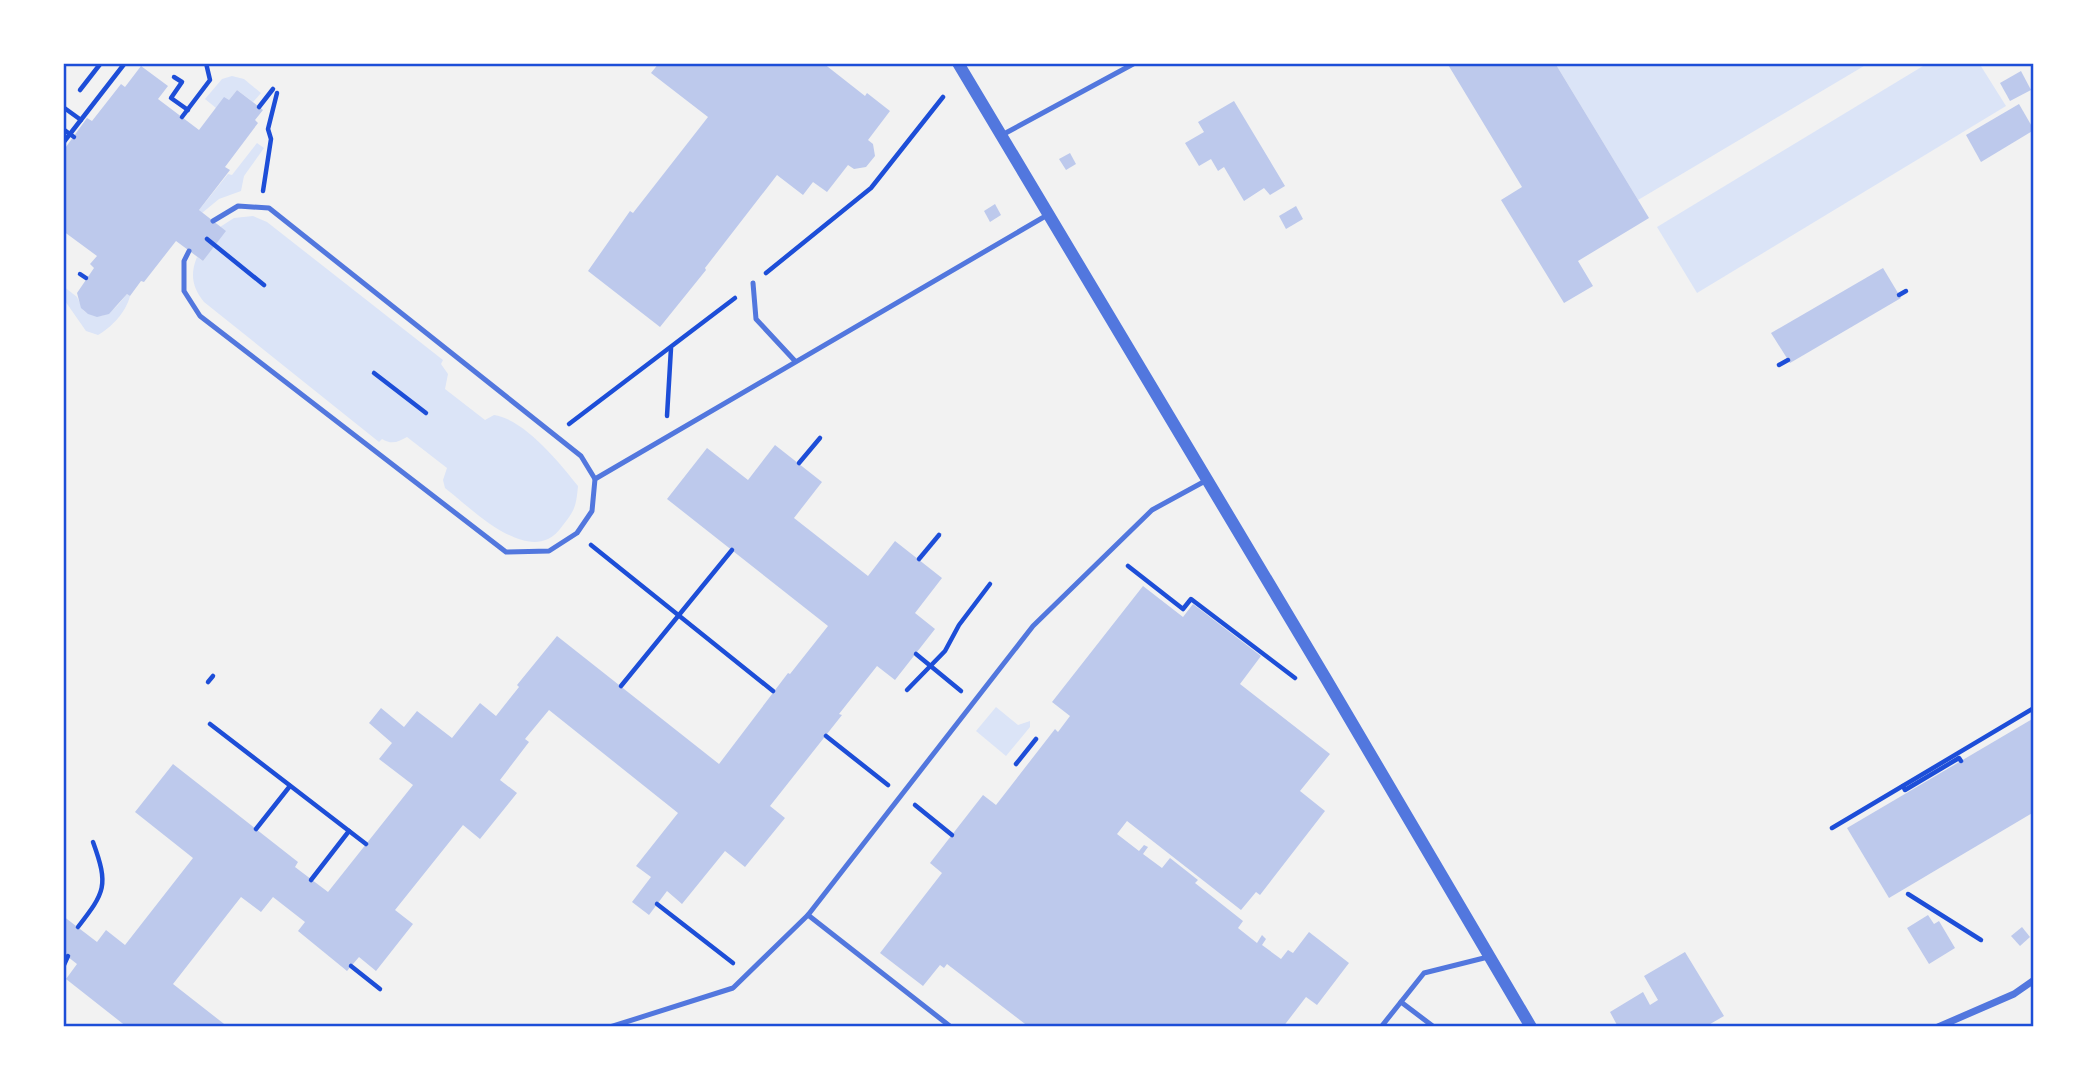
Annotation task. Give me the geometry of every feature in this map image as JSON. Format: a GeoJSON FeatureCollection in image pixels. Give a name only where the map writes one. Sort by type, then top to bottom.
{"type":"FeatureCollection","features":[{"type":"Feature","properties":{"kind":"street"},"geometry":{"type":"LineString","coordinates":[[958,63],[1531,1027]]}},
{"type":"Feature","properties":{"kind":"street"},"geometry":{"type":"LineString","coordinates":[[1938,1027],[2014,994],[2034,980]]}},
{"type":"Feature","properties":{"kind":"lane"},"geometry":{"type":"LineString","coordinates":[[1002,135],[1135,63]]}},
{"type":"Feature","properties":{"kind":"lane"},"geometry":{"type":"LineString","coordinates":[[189,251],[184,261],[184,291],[200,316],[506,552],[549,551],[577,533],[592,511],[595,479],[580,456],[269,208],[238,206],[213,221]]}},
{"type":"Feature","properties":{"kind":"lane"},"geometry":{"type":"LineString","coordinates":[[595,479],[1049,214]]}},
{"type":"Feature","properties":{"kind":"lane"},"geometry":{"type":"LineString","coordinates":[[753,283],[756,319],[795,361]]}},
{"type":"Feature","properties":{"kind":"lane"},"geometry":{"type":"LineString","coordinates":[[610,1027],[733,988],[808,915],[1033,626],[1152,510],[1207,480]]}},
{"type":"Feature","properties":{"kind":"lane"},"geometry":{"type":"LineString","coordinates":[[808,915],[951,1027]]}},
{"type":"Feature","properties":{"kind":"lane"},"geometry":{"type":"LineString","coordinates":[[1381,1027],[1424,974],[1488,957]]}},
{"type":"Feature","properties":{"kind":"lane"},"geometry":{"type":"LineString","coordinates":[[1401,1002],[1434,1027]]}},
{"type":"Feature","properties":{"kind":"path"},"geometry":{"type":"LineString","coordinates":[[80,90],[101,63]]}},
{"type":"Feature","properties":{"kind":"path"},"geometry":{"type":"LineString","coordinates":[[63,143],[72,135],[125,63]]}},
{"type":"Feature","properties":{"kind":"path"},"geometry":{"type":"LineString","coordinates":[[182,117],[210,80],[206,63]]}},
{"type":"Feature","properties":{"kind":"path"},"geometry":{"type":"LineString","coordinates":[[174,77],[182,82],[171,98],[188,110]]}},
{"type":"Feature","properties":{"kind":"path"},"geometry":{"type":"LineString","coordinates":[[259,107],[275,91],[268,129],[271,139],[261,207]]}},
{"type":"Feature","properties":{"kind":"path"},"geometry":{"type":"LineString","coordinates":[[63,107],[81,120]]}},
{"type":"Feature","properties":{"kind":"path"},"geometry":{"type":"LineString","coordinates":[[63,129],[72,135]]}},
{"type":"Feature","properties":{"kind":"path"},"geometry":{"type":"LineString","coordinates":[[201,234],[264,285]]}},
{"type":"Feature","properties":{"kind":"path"},"geometry":{"type":"LineString","coordinates":[[80,274],[86,278]]}},
{"type":"Feature","properties":{"kind":"path"},"geometry":{"type":"LineString","coordinates":[[1899,295],[1906,290]]}},
{"type":"Feature","properties":{"kind":"path"},"geometry":{"type":"LineString","coordinates":[[666,437],[671,347]]}},
{"type":"Feature","properties":{"kind":"path"},"geometry":{"type":"LineString","coordinates":[[1779,365],[1788,360]]}},
{"type":"Feature","properties":{"kind":"path"},"geometry":{"type":"LineString","coordinates":[[374,373],[426,413]]}},
{"type":"Feature","properties":{"kind":"path"},"geometry":{"type":"LineString","coordinates":[[799,463],[820,438]]}},
{"type":"Feature","properties":{"kind":"path"},"geometry":{"type":"LineString","coordinates":[[577,533],[774,691]]}},
{"type":"Feature","properties":{"kind":"path"},"geometry":{"type":"LineString","coordinates":[[919,559],[939,535]]}},
{"type":"Feature","properties":{"kind":"path"},"geometry":{"type":"LineString","coordinates":[[621,686],[732,550]]}},
{"type":"Feature","properties":{"kind":"path"},"geometry":{"type":"LineString","coordinates":[[1128,566],[1183,609],[1191,599],[1295,678]]}},
{"type":"Feature","properties":{"kind":"path"},"geometry":{"type":"LineString","coordinates":[[907,690],[945,651],[959,625],[990,584]]}},
{"type":"Feature","properties":{"kind":"path"},"geometry":{"type":"LineString","coordinates":[[916,654],[974,702]]}},
{"type":"Feature","properties":{"kind":"path"},"geometry":{"type":"LineString","coordinates":[[208,682],[213,676]]}},
{"type":"Feature","properties":{"kind":"path"},"geometry":{"type":"LineString","coordinates":[[1832,828],[2034,708]]}},
{"type":"Feature","properties":{"kind":"path"},"geometry":{"type":"LineString","coordinates":[[210,724],[366,844]]}},
{"type":"Feature","properties":{"kind":"path"},"geometry":{"type":"LineString","coordinates":[[826,736],[952,835]]}},
{"type":"Feature","properties":{"kind":"path"},"geometry":{"type":"LineString","coordinates":[[1016,764],[1036,739]]}},
{"type":"Feature","properties":{"kind":"path"},"geometry":{"type":"LineString","coordinates":[[1903,786],[1905,790],[1959,758],[1961,761]]}},
{"type":"Feature","properties":{"kind":"path"},"geometry":{"type":"LineString","coordinates":[[256,829],[290,786]]}},
{"type":"Feature","properties":{"kind":"path"},"geometry":{"type":"LineString","coordinates":[[311,880],[349,831]]}},
{"type":"Feature","properties":{"kind":"path"},"geometry":{"type":"LineString","coordinates":[[78,928],[101,897],[103,879],[93,842]]}},
{"type":"Feature","properties":{"kind":"path"},"geometry":{"type":"LineString","coordinates":[[1908,894],[1981,940]]}},
{"type":"Feature","properties":{"kind":"path"},"geometry":{"type":"LineString","coordinates":[[657,904],[747,974]]}},
{"type":"Feature","properties":{"kind":"path"},"geometry":{"type":"LineString","coordinates":[[63,967],[68,956]]}},
{"type":"Feature","properties":{"kind":"path"},"geometry":{"type":"LineString","coordinates":[[351,966],[380,989]]}},
{"type":"Feature","properties":{"kind":"shaded area"},"geometry":{"type":"Polygon","coordinates":[[[1555,63],[1869,63],[1638,200],[1555,63]]]}},
{"type":"Feature","properties":{"kind":"shaded area"},"geometry":{"type":"Polygon","coordinates":[[[1928,63],[1979,63],[2006,106],[1697,293],[1657,227],[1928,63]]]}},
{"type":"Feature","properties":{"kind":"shaded area"},"geometry":{"type":"Polygon","coordinates":[[[232,76],[244,79],[261,93],[253,102],[237,90],[229,100],[216,108],[205,99],[222,79],[232,76]]]}},
{"type":"Feature","properties":{"kind":"shaded area"},"geometry":{"type":"Polygon","coordinates":[[[257,143],[264,148],[244,176],[241,191],[219,199],[202,213],[199,210],[257,143]]]}},
{"type":"Feature","properties":{"kind":"shaded area"},"geometry":{"type":"Polygon","coordinates":[[[253,216],[267,222],[443,360],[441,364],[448,374],[445,389],[485,420],[494,415],[517,425],[551,454],[578,486],[574,509],[560,529],[547,539],[533,542],[501,531],[445,488],[443,480],[447,468],[407,437],[395,442],[382,439],[379,442],[204,302],[193,280],[197,257],[203,261],[225,231],[220,227],[234,218],[253,216]]]}},
{"type":"Feature","properties":{"kind":"shaded area"},"geometry":{"type":"Polygon","coordinates":[[[63,286],[77,297],[84,311],[97,316],[108,313],[127,294],[130,296],[118,318],[98,335],[86,331],[63,298],[63,286]]]}},
{"type":"Feature","properties":{"kind":"shaded area"},"geometry":{"type":"Polygon","coordinates":[[[996,707],[1018,725],[1030,721],[1030,727],[1006,756],[976,731],[996,707]]]}},
{"type":"Feature","properties":{"kind":"building"},"geometry":{"type":"Polygon","coordinates":[[[659,63],[823,63],[865,96],[867,93],[890,111],[868,140],[873,144],[875,156],[866,167],[854,169],[848,165],[827,192],[813,182],[803,195],[777,175],[660,327],[588,271],[630,211],[633,213],[708,117],[651,73],[659,63]]]}},
{"type":"Feature","properties":{"kind":"building"},"geometry":{"type":"Polygon","coordinates":[[[1447,63],[1555,63],[1649,218],[1578,261],[1593,286],[1564,303],[1501,200],[1522,187],[1447,63]]]}},
{"type":"Feature","properties":{"kind":"building"},"geometry":{"type":"Polygon","coordinates":[[[141,66],[168,86],[158,99],[199,130],[224,97],[229,100],[237,90],[263,110],[255,120],[258,123],[225,167],[230,170],[199,210],[226,231],[203,261],[176,241],[130,296],[127,294],[109,314],[97,317],[81,308],[77,293],[94,268],[90,264],[97,256],[63,231],[63,151],[87,118],[92,121],[121,84],[125,87],[141,66]]]}},
{"type":"Feature","properties":{"kind":"building"},"geometry":{"type":"Polygon","coordinates":[[[2021,71],[2031,90],[2010,101],[2000,83],[2021,71]]]}},
{"type":"Feature","properties":{"kind":"building"},"geometry":{"type":"Polygon","coordinates":[[[1234,101],[1285,186],[1270,195],[1264,188],[1244,201],[1224,167],[1218,171],[1211,159],[1199,166],[1185,143],[1204,132],[1198,122],[1234,101]]]}},
{"type":"Feature","properties":{"kind":"building"},"geometry":{"type":"Polygon","coordinates":[[[2019,104],[2034,130],[1981,162],[1966,135],[2019,104]]]}},
{"type":"Feature","properties":{"kind":"building"},"geometry":{"type":"Polygon","coordinates":[[[1070,153],[1076,164],[1066,170],[1059,159],[1070,153]]]}},
{"type":"Feature","properties":{"kind":"building"},"geometry":{"type":"Polygon","coordinates":[[[995,204],[1001,215],[990,222],[984,211],[995,204]]]}},
{"type":"Feature","properties":{"kind":"building"},"geometry":{"type":"Polygon","coordinates":[[[1296,206],[1303,219],[1286,229],[1279,216],[1296,206]]]}},
{"type":"Feature","properties":{"kind":"building"},"geometry":{"type":"Polygon","coordinates":[[[1883,268],[1901,298],[1790,363],[1771,333],[1883,268]]]}},
{"type":"Feature","properties":{"kind":"building"},"geometry":{"type":"Polygon","coordinates":[[[775,445],[822,482],[794,518],[868,576],[895,541],[942,578],[915,613],[935,629],[895,680],[877,666],[770,806],[785,818],[745,867],[725,851],[682,904],[667,891],[649,915],[632,902],[651,877],[636,866],[678,813],[549,710],[525,739],[529,742],[500,780],[517,793],[480,839],[463,825],[395,910],[413,924],[376,971],[359,957],[347,971],[298,931],[305,922],[273,897],[261,912],[241,897],[173,984],[228,1027],[127,1027],[66,979],[77,964],[63,953],[63,916],[97,942],[106,930],[125,945],[193,858],[135,812],[173,764],[298,862],[295,867],[328,892],[413,785],[379,759],[392,743],[369,723],[381,708],[404,727],[417,711],[452,738],[480,703],[496,716],[557,636],[719,764],[788,673],[790,674],[828,626],[667,499],[707,448],[748,480],[775,445]]]}},
{"type":"Feature","properties":{"kind":"building"},"geometry":{"type":"Polygon","coordinates":[[[1143,586],[1183,617],[1193,604],[1261,656],[1240,684],[1330,754],[1300,791],[1325,811],[1260,895],[1256,892],[1241,910],[1127,821],[1117,834],[1139,851],[1144,845],[1148,847],[1143,854],[1162,868],[1170,858],[1198,880],[1195,883],[1243,921],[1238,928],[1257,943],[1262,935],[1266,939],[1262,945],[1281,959],[1288,950],[1293,953],[1309,932],[1349,963],[1317,1005],[1306,997],[1283,1027],[1029,1027],[947,964],[944,968],[940,965],[923,986],[880,953],[942,873],[930,863],[983,795],[996,805],[1055,729],[1058,732],[1070,716],[1052,702],[1143,586]]]}},
{"type":"Feature","properties":{"kind":"building"},"geometry":{"type":"Polygon","coordinates":[[[2034,718],[2034,812],[1889,898],[1847,828],[2034,718]]]}},
{"type":"Feature","properties":{"kind":"building"},"geometry":{"type":"Polygon","coordinates":[[[1928,915],[1934,924],[1939,921],[1955,948],[1929,964],[1907,928],[1928,915]]]}},
{"type":"Feature","properties":{"kind":"building"},"geometry":{"type":"Polygon","coordinates":[[[2022,927],[2030,937],[2020,946],[2011,936],[2022,927]]]}},
{"type":"Feature","properties":{"kind":"building"},"geometry":{"type":"Polygon","coordinates":[[[1685,952],[1724,1016],[1705,1027],[1613,1027],[1617,1025],[1610,1012],[1643,992],[1650,1005],[1658,1000],[1644,976],[1685,952]]]}}]}
